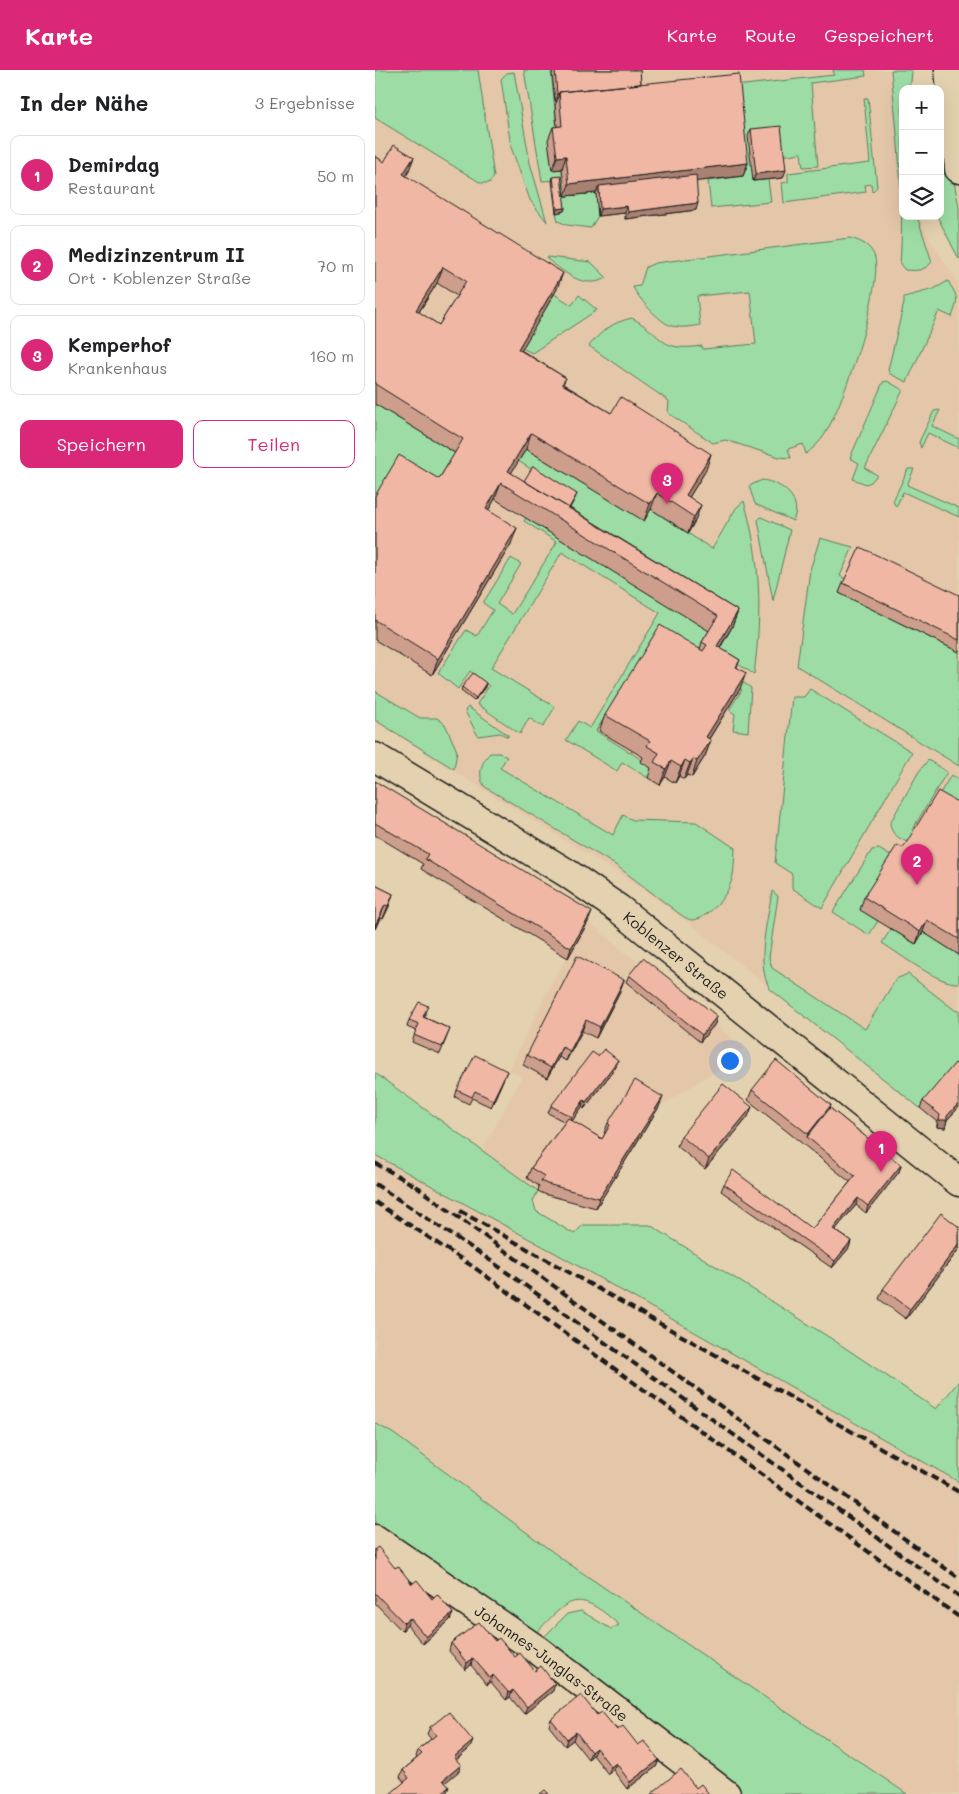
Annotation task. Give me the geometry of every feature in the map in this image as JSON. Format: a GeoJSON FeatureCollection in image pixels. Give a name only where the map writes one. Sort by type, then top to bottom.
{"type":"FeatureCollection","features":[{"type":"Feature","properties":{"kind":"street"},"geometry":{"type":"LineString","coordinates":[[949,70],[959,169]]}},
{"type":"Feature","properties":{"kind":"street","name":"Koblenzer Straße"},"geometry":{"type":"LineString","coordinates":[[375,757],[567,874],[619,910],[959,1182]]}},
{"type":"Feature","properties":{"kind":"street","name":"Johannes-Junglas-Straße"},"geometry":{"type":"LineString","coordinates":[[375,1539],[539,1651],[726,1794]]}},
{"type":"Feature","properties":{"kind":"shaded area"},"geometry":{"type":"Polygon","coordinates":[[[375,70],[912,70],[911,85],[899,85],[899,220],[922,220],[923,228],[959,285],[959,1010],[852,1054],[684,919],[626,878],[375,722],[375,70]]]}},
{"type":"Feature","properties":{"kind":"shaded area"},"geometry":{"type":"Polygon","coordinates":[[[588,922],[744,1048],[731,1061],[659,1107],[544,1194],[482,1151],[522,1077],[509,1070],[550,985],[588,922]]]}},
{"type":"Feature","properties":{"kind":"shaded area"},"geometry":{"type":"Polygon","coordinates":[[[375,1155],[557,1254],[959,1482],[959,1794],[904,1794],[565,1561],[394,1434],[375,1423],[375,1155]]]}},
{"type":"Feature","properties":{"kind":"green space"},"geometry":{"type":"Polygon","coordinates":[[[375,70],[478,70],[494,177],[489,183],[481,183],[375,118],[375,70]]]}},
{"type":"Feature","properties":{"kind":"green space"},"geometry":{"type":"Polygon","coordinates":[[[524,70],[551,70],[558,139],[549,140],[552,169],[562,169],[565,196],[596,193],[598,216],[591,228],[567,225],[558,221],[556,213],[564,211],[560,180],[542,181],[524,70]]]}},
{"type":"Feature","properties":{"kind":"green space"},"geometry":{"type":"Polygon","coordinates":[[[833,70],[865,70],[866,76],[811,83],[818,166],[803,167],[801,153],[781,156],[753,181],[768,179],[771,202],[711,208],[708,181],[743,176],[735,86],[834,75],[833,70]]]}},
{"type":"Feature","properties":{"kind":"green space"},"geometry":{"type":"Polygon","coordinates":[[[891,70],[912,70],[911,82],[908,85],[899,85],[899,159],[891,70]]]}},
{"type":"Feature","properties":{"kind":"green space"},"geometry":{"type":"Polygon","coordinates":[[[514,72],[530,163],[547,222],[530,200],[511,147],[501,79],[507,73],[514,72]]]}},
{"type":"Feature","properties":{"kind":"green space"},"geometry":{"type":"Polygon","coordinates":[[[864,98],[868,98],[877,187],[872,192],[871,184],[865,185],[866,192],[784,203],[782,183],[788,182],[788,173],[870,163],[864,98]]]}},
{"type":"Feature","properties":{"kind":"green space"},"geometry":{"type":"Polygon","coordinates":[[[944,131],[947,131],[949,157],[959,207],[959,259],[939,220],[944,220],[944,131]]]}},
{"type":"Feature","properties":{"kind":"green space"},"geometry":{"type":"Polygon","coordinates":[[[902,220],[918,220],[932,262],[923,269],[905,270],[900,264],[902,220]]]}},
{"type":"Feature","properties":{"kind":"green space"},"geometry":{"type":"Polygon","coordinates":[[[850,238],[866,245],[874,254],[876,274],[873,296],[859,349],[840,402],[823,437],[806,454],[803,444],[788,449],[791,458],[779,457],[725,440],[713,443],[668,413],[669,401],[589,346],[608,328],[632,318],[669,345],[677,347],[702,346],[703,349],[756,344],[750,291],[697,296],[700,325],[682,327],[672,326],[662,320],[644,303],[633,287],[640,286],[646,267],[655,263],[850,238]]]}},
{"type":"Feature","properties":{"kind":"green space"},"geometry":{"type":"Polygon","coordinates":[[[548,257],[591,262],[607,278],[590,282],[582,281],[561,270],[547,259],[548,257]]]}},
{"type":"Feature","properties":{"kind":"green space"},"geometry":{"type":"Polygon","coordinates":[[[948,281],[956,298],[952,317],[939,311],[907,382],[890,374],[888,370],[904,297],[934,289],[948,281]]]}},
{"type":"Feature","properties":{"kind":"green space"},"geometry":{"type":"Polygon","coordinates":[[[554,294],[572,305],[579,295],[597,310],[532,353],[522,348],[554,294]]]}},
{"type":"Feature","properties":{"kind":"green space"},"geometry":{"type":"Polygon","coordinates":[[[887,381],[903,390],[865,468],[877,475],[871,482],[866,484],[853,479],[859,463],[850,458],[883,382],[887,381]]]}},
{"type":"Feature","properties":{"kind":"green space"},"geometry":{"type":"Polygon","coordinates":[[[375,404],[458,455],[433,496],[375,501],[375,404]]]}},
{"type":"Feature","properties":{"kind":"green space"},"geometry":{"type":"Polygon","coordinates":[[[940,410],[932,426],[959,439],[959,448],[928,433],[921,448],[919,442],[934,411],[940,410]]]}},
{"type":"Feature","properties":{"kind":"green space"},"geometry":{"type":"Polygon","coordinates":[[[526,449],[644,520],[651,509],[712,549],[736,508],[744,501],[750,523],[757,565],[759,608],[754,674],[718,652],[732,627],[561,523],[576,497],[518,461],[526,449]]]}},
{"type":"Feature","properties":{"kind":"green space"},"geometry":{"type":"Polygon","coordinates":[[[908,469],[914,469],[907,485],[959,508],[959,517],[903,492],[896,507],[893,501],[908,469]]]}},
{"type":"Feature","properties":{"kind":"green space"},"geometry":{"type":"Polygon","coordinates":[[[762,480],[784,488],[789,493],[795,506],[793,521],[755,504],[749,486],[762,480]]]}},
{"type":"Feature","properties":{"kind":"green space"},"geometry":{"type":"Polygon","coordinates":[[[761,517],[790,530],[773,601],[758,520],[761,517]]]}},
{"type":"Feature","properties":{"kind":"green space"},"geometry":{"type":"Polygon","coordinates":[[[526,518],[712,632],[697,658],[653,639],[596,731],[653,769],[648,778],[622,762],[617,771],[566,740],[578,721],[590,728],[660,613],[562,552],[491,668],[555,707],[543,727],[529,718],[520,734],[477,704],[489,686],[470,671],[458,689],[438,673],[466,630],[477,636],[493,610],[483,603],[511,558],[521,564],[497,604],[512,614],[557,542],[524,521],[526,518]]]}},
{"type":"Feature","properties":{"kind":"green space"},"geometry":{"type":"Polygon","coordinates":[[[820,538],[853,547],[840,576],[846,579],[839,593],[959,652],[959,766],[797,666],[810,570],[820,538]]]}},
{"type":"Feature","properties":{"kind":"green space"},"geometry":{"type":"Polygon","coordinates":[[[734,676],[751,688],[748,732],[733,730],[735,714],[729,710],[742,690],[730,683],[734,676]]]}},
{"type":"Feature","properties":{"kind":"green space"},"geometry":{"type":"Polygon","coordinates":[[[810,689],[912,752],[822,908],[792,888],[792,874],[775,863],[792,697],[804,697],[810,689]]]}},
{"type":"Feature","properties":{"kind":"green space"},"geometry":{"type":"Polygon","coordinates":[[[375,691],[420,718],[437,718],[445,724],[457,751],[454,769],[375,720],[375,691]]]}},
{"type":"Feature","properties":{"kind":"green space"},"geometry":{"type":"Polygon","coordinates":[[[468,707],[508,735],[508,737],[500,733],[478,736],[465,711],[468,707]]]}},
{"type":"Feature","properties":{"kind":"green space"},"geometry":{"type":"Polygon","coordinates":[[[490,753],[499,753],[507,757],[500,768],[613,835],[623,815],[633,820],[696,822],[735,848],[733,873],[727,892],[714,908],[703,916],[692,920],[684,917],[617,866],[485,787],[481,778],[481,769],[490,753]]]}},
{"type":"Feature","properties":{"kind":"green space"},"geometry":{"type":"Polygon","coordinates":[[[928,760],[947,772],[912,830],[915,833],[909,843],[894,833],[890,823],[918,773],[928,760]]]}},
{"type":"Feature","properties":{"kind":"green space"},"geometry":{"type":"Polygon","coordinates":[[[951,775],[959,779],[959,819],[934,803],[951,775]]]}},
{"type":"Feature","properties":{"kind":"green space"},"geometry":{"type":"Polygon","coordinates":[[[879,849],[892,857],[860,909],[878,921],[869,935],[833,912],[872,850],[879,849]]]}},
{"type":"Feature","properties":{"kind":"green space"},"geometry":{"type":"Polygon","coordinates":[[[772,891],[778,896],[769,957],[772,968],[865,1029],[896,979],[908,974],[956,1011],[959,1010],[959,1063],[920,1108],[770,989],[763,967],[763,955],[772,891]]]}},
{"type":"Feature","properties":{"kind":"green space"},"geometry":{"type":"Polygon","coordinates":[[[891,929],[915,944],[923,932],[959,955],[959,983],[941,979],[931,974],[882,943],[891,929]]]}},
{"type":"Feature","properties":{"kind":"green space"},"geometry":{"type":"Polygon","coordinates":[[[375,1073],[538,1191],[533,1201],[536,1211],[574,1234],[583,1225],[650,1225],[835,1341],[936,1409],[959,1381],[959,1482],[557,1254],[375,1155],[375,1073]]]}},
{"type":"Feature","properties":{"kind":"green space"},"geometry":{"type":"Polygon","coordinates":[[[375,1423],[394,1434],[565,1561],[907,1794],[739,1794],[539,1642],[567,1614],[581,1611],[611,1629],[619,1625],[604,1613],[582,1601],[573,1602],[564,1606],[532,1637],[375,1527],[375,1423]]]}},
{"type":"Feature","properties":{"kind":"building"},"geometry":{"type":"Polygon","coordinates":[[[555,70],[640,70],[641,84],[559,92],[557,94],[555,70]]]}},
{"type":"Feature","properties":{"kind":"building"},"geometry":{"type":"Polygon","coordinates":[[[739,74],[748,163],[569,184],[566,156],[557,157],[553,127],[562,126],[559,92],[739,74]]]}},
{"type":"Feature","properties":{"kind":"building"},"geometry":{"type":"Polygon","coordinates":[[[781,126],[786,170],[756,174],[751,129],[781,126]]]}},
{"type":"Feature","properties":{"kind":"building"},"geometry":{"type":"Polygon","coordinates":[[[394,145],[414,157],[403,174],[563,273],[518,349],[566,378],[562,384],[611,413],[621,397],[711,454],[686,495],[701,505],[694,517],[657,493],[650,504],[531,433],[508,471],[738,611],[717,646],[740,660],[736,667],[746,673],[706,737],[711,740],[697,761],[693,759],[690,763],[685,760],[681,767],[671,761],[666,769],[654,762],[659,753],[647,746],[650,741],[605,715],[660,625],[703,651],[707,645],[702,642],[718,616],[501,483],[486,509],[517,528],[438,659],[375,620],[375,496],[399,455],[439,479],[463,439],[375,384],[375,156],[384,162],[394,145]],[[443,267],[416,310],[439,325],[466,281],[443,267]]]}},
{"type":"Feature","properties":{"kind":"building"},"geometry":{"type":"Polygon","coordinates":[[[696,175],[698,203],[628,212],[627,206],[600,209],[599,186],[696,175]]]}},
{"type":"Feature","properties":{"kind":"building"},"geometry":{"type":"Polygon","coordinates":[[[561,176],[565,208],[557,209],[553,177],[561,176]]]}},
{"type":"Feature","properties":{"kind":"building"},"geometry":{"type":"Polygon","coordinates":[[[533,466],[577,494],[569,508],[524,481],[533,466]]]}},
{"type":"Feature","properties":{"kind":"building"},"geometry":{"type":"Polygon","coordinates":[[[860,547],[959,595],[959,640],[843,583],[860,547]]]}},
{"type":"Feature","properties":{"kind":"building"},"geometry":{"type":"Polygon","coordinates":[[[473,673],[486,683],[476,698],[462,687],[473,673]]]}},
{"type":"Feature","properties":{"kind":"building"},"geometry":{"type":"Polygon","coordinates":[[[375,781],[592,912],[571,948],[425,859],[428,854],[375,823],[375,781]]]}},
{"type":"Feature","properties":{"kind":"building"},"geometry":{"type":"Polygon","coordinates":[[[938,791],[959,803],[959,939],[927,920],[920,932],[864,897],[897,845],[903,848],[938,791]]]}},
{"type":"Feature","properties":{"kind":"building"},"geometry":{"type":"Polygon","coordinates":[[[375,885],[393,894],[388,906],[385,905],[375,926],[375,885]]]}},
{"type":"Feature","properties":{"kind":"building"},"geometry":{"type":"Polygon","coordinates":[[[577,956],[624,980],[600,1027],[586,1020],[570,1051],[562,1047],[551,1068],[527,1055],[577,956]]]}},
{"type":"Feature","properties":{"kind":"building"},"geometry":{"type":"Polygon","coordinates":[[[643,958],[717,1016],[702,1035],[629,975],[643,958]]]}},
{"type":"Feature","properties":{"kind":"building"},"geometry":{"type":"Polygon","coordinates":[[[419,1002],[428,1006],[423,1017],[450,1029],[442,1047],[414,1035],[419,1024],[409,1020],[419,1002]]]}},
{"type":"Feature","properties":{"kind":"building"},"geometry":{"type":"Polygon","coordinates":[[[604,1049],[618,1060],[586,1102],[584,1100],[572,1117],[551,1106],[592,1052],[598,1056],[604,1049]]]}},
{"type":"Feature","properties":{"kind":"building"},"geometry":{"type":"Polygon","coordinates":[[[475,1055],[507,1071],[493,1100],[475,1091],[472,1097],[457,1090],[475,1055]]]}},
{"type":"Feature","properties":{"kind":"building"},"geometry":{"type":"Polygon","coordinates":[[[776,1060],[831,1105],[808,1134],[752,1090],[776,1060]]]}},
{"type":"Feature","properties":{"kind":"building"},"geometry":{"type":"Polygon","coordinates":[[[955,1063],[959,1066],[959,1103],[947,1116],[947,1120],[939,1120],[940,1115],[923,1101],[955,1063]]]}},
{"type":"Feature","properties":{"kind":"building"},"geometry":{"type":"Polygon","coordinates":[[[635,1080],[663,1097],[599,1198],[541,1181],[544,1176],[531,1168],[568,1118],[602,1139],[610,1125],[608,1123],[635,1080]]]}},
{"type":"Feature","properties":{"kind":"building"},"geometry":{"type":"Polygon","coordinates":[[[723,1084],[752,1107],[709,1159],[681,1136],[723,1084]]]}},
{"type":"Feature","properties":{"kind":"building"},"geometry":{"type":"Polygon","coordinates":[[[830,1108],[901,1165],[868,1206],[858,1198],[833,1229],[851,1241],[835,1261],[724,1184],[733,1170],[812,1229],[855,1176],[807,1137],[830,1108]]]}},
{"type":"Feature","properties":{"kind":"building"},"geometry":{"type":"Polygon","coordinates":[[[941,1213],[959,1227],[959,1244],[910,1309],[883,1289],[941,1213]]]}},
{"type":"Feature","properties":{"kind":"building"},"geometry":{"type":"Polygon","coordinates":[[[378,1547],[395,1568],[398,1566],[412,1584],[417,1580],[432,1599],[437,1594],[453,1613],[426,1637],[410,1618],[404,1623],[375,1593],[375,1549],[378,1547]]]}},
{"type":"Feature","properties":{"kind":"building"},"geometry":{"type":"Polygon","coordinates":[[[479,1622],[495,1641],[499,1638],[515,1657],[520,1653],[535,1671],[541,1666],[555,1684],[527,1707],[513,1690],[509,1693],[493,1675],[490,1678],[473,1658],[467,1663],[451,1643],[479,1622]]]}},
{"type":"Feature","properties":{"kind":"building"},"geometry":{"type":"Polygon","coordinates":[[[581,1695],[597,1715],[602,1712],[617,1730],[623,1726],[638,1745],[644,1741],[659,1760],[630,1782],[616,1763],[611,1767],[596,1748],[591,1752],[576,1732],[567,1739],[551,1719],[581,1695]]]}},
{"type":"Feature","properties":{"kind":"building"},"geometry":{"type":"Polygon","coordinates":[[[449,1712],[473,1741],[454,1757],[461,1765],[443,1780],[449,1787],[440,1794],[390,1794],[409,1778],[403,1770],[422,1754],[418,1750],[436,1735],[430,1727],[449,1712]]]}},
{"type":"Feature","properties":{"kind":"building"},"geometry":{"type":"Polygon","coordinates":[[[681,1769],[696,1788],[701,1784],[709,1794],[651,1794],[681,1769]]]}},
{"type":"Feature","properties":{"kind":"building"},"geometry":{"type":"Polygon","coordinates":[[[545,1790],[549,1794],[540,1794],[545,1790]]]}},
{"type":"Feature","properties":{"kind":"railway"},"geometry":{"type":"LineString","coordinates":[[375,1163],[421,1189]]}},
{"type":"Feature","properties":{"kind":"railway"},"geometry":{"type":"LineString","coordinates":[[375,1184],[484,1256],[959,1596]]}},
{"type":"Feature","properties":{"kind":"railway"},"geometry":{"type":"LineString","coordinates":[[415,1186],[959,1578]]}},
{"type":"Feature","properties":{"kind":"railway"},"geometry":{"type":"LineString","coordinates":[[375,1202],[475,1268],[959,1617]]}},
{"type":"Feature","properties":{"kind":"railway"},"geometry":{"type":"LineString","coordinates":[[460,1211],[959,1492]]}},
{"type":"Feature","properties":{"kind":"place","name":"Kemperhof"},"geometry":{"type":"Point","coordinates":[667,504]}},
{"type":"Feature","properties":{"kind":"place","name":"Medizinzentrum II"},"geometry":{"type":"Point","coordinates":[917,885]}},
{"type":"Feature","properties":{"kind":"place","name":"Demirdag"},"geometry":{"type":"Point","coordinates":[881,1172]}}]}
